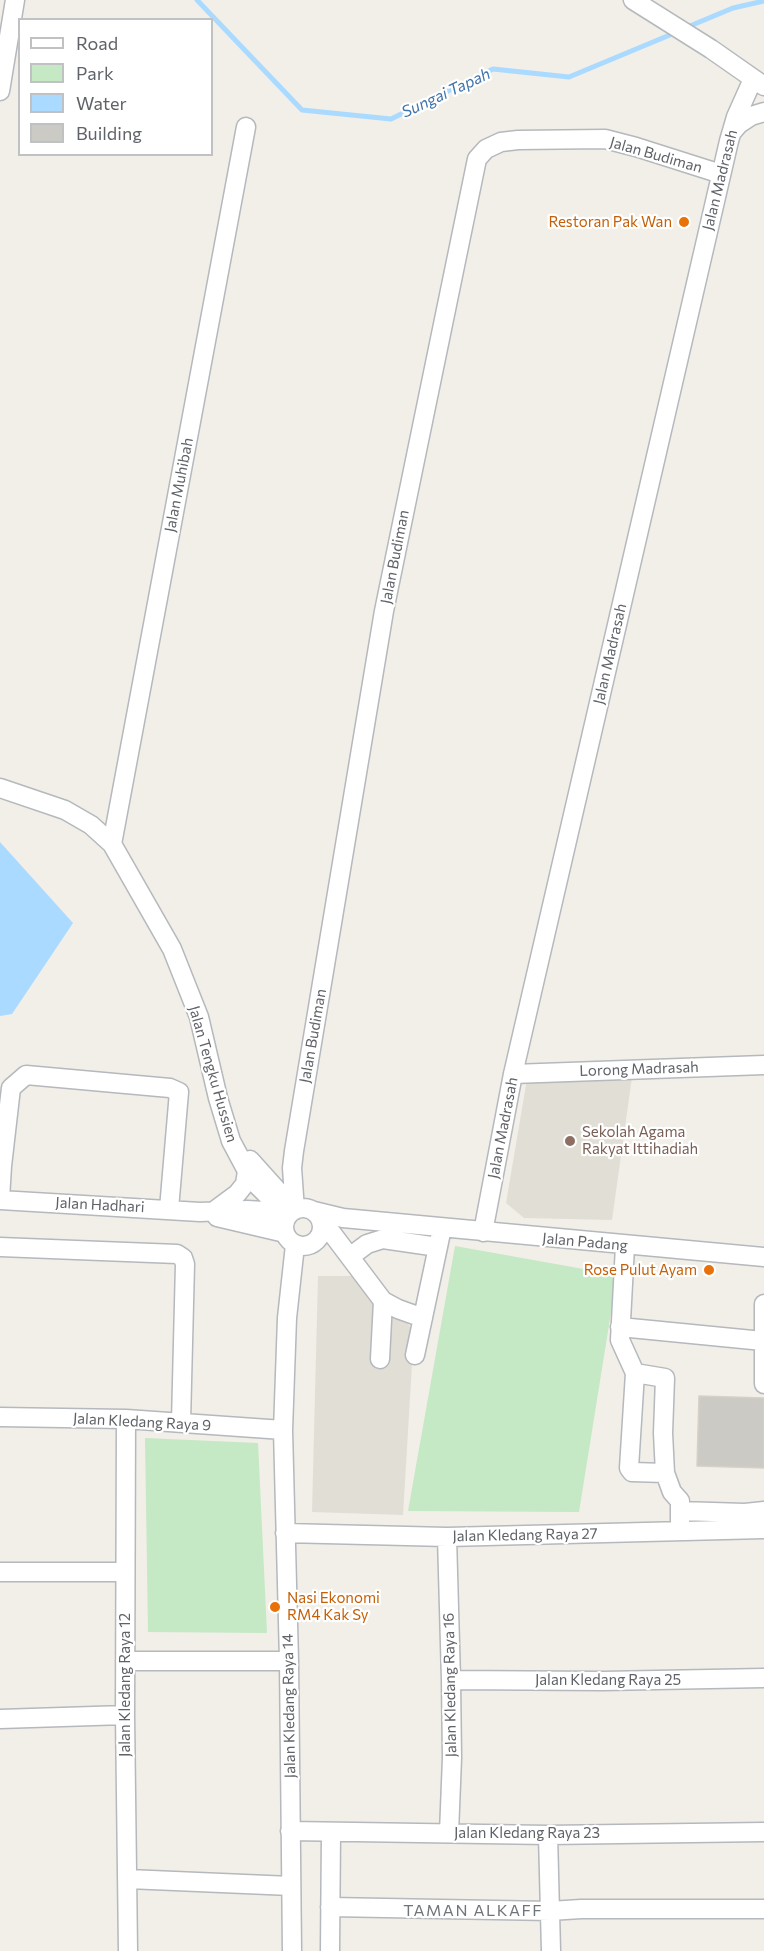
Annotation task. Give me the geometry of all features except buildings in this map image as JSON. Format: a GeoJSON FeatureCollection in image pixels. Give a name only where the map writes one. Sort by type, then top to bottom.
{"type":"FeatureCollection","features":[{"type":"Feature","properties":{"kind":"street"},"geometry":{"type":"LineString","coordinates":[[0,91],[15,0]]}},
{"type":"Feature","properties":{"kind":"street"},"geometry":{"type":"LineString","coordinates":[[633,0],[718,54],[758,83]]}},
{"type":"Feature","properties":{"kind":"street"},"geometry":{"type":"LineString","coordinates":[[718,54],[734,79],[737,101],[736,117]]}},
{"type":"Feature","properties":{"kind":"street","name":"Jalan Madrasah"},"geometry":{"type":"LineString","coordinates":[[483,1232],[513,1074],[730,135],[736,117],[758,83]]}},
{"type":"Feature","properties":{"kind":"street"},"geometry":{"type":"LineString","coordinates":[[730,135],[751,116],[764,112]]}},
{"type":"Feature","properties":{"kind":"street","name":"Jalan Muhibah"},"geometry":{"type":"LineString","coordinates":[[112,844],[246,127]]}},
{"type":"Feature","properties":{"kind":"street","name":"Jalan Budiman"},"geometry":{"type":"LineString","coordinates":[[290,1225],[294,1151],[384,611],[477,159],[486,148],[501,142],[605,139],[721,174]]}},
{"type":"Feature","properties":{"kind":"street","name":"Jalan Tengku Hussien"},"geometry":{"type":"LineString","coordinates":[[0,788],[65,810],[91,825],[112,844],[142,894],[176,959],[199,1017],[218,1098],[231,1141],[251,1168]]}},
{"type":"Feature","properties":{"kind":"street","name":"Lorong Madrasah"},"geometry":{"type":"LineString","coordinates":[[513,1074],[764,1065]]}},
{"type":"Feature","properties":{"kind":"street"},"geometry":{"type":"LineString","coordinates":[[0,1200],[12,1088],[26,1075],[170,1088],[178,1092],[169,1209]]}},
{"type":"Feature","properties":{"kind":"street"},"geometry":{"type":"LineString","coordinates":[[251,1168],[281,1164],[294,1151]]}},
{"type":"Feature","properties":{"kind":"street"},"geometry":{"type":"LineString","coordinates":[[207,1211],[237,1194],[245,1184],[251,1168]]}},
{"type":"Feature","properties":{"kind":"street"},"geometry":{"type":"LineString","coordinates":[[251,1168],[290,1225]]}},
{"type":"Feature","properties":{"kind":"street","name":"Jalan Hadhari"},"geometry":{"type":"LineString","coordinates":[[0,1200],[207,1211],[224,1220],[290,1225],[305,1208],[314,1211]]}},
{"type":"Feature","properties":{"kind":"street"},"geometry":{"type":"LineString","coordinates":[[314,1211],[322,1223],[323,1236],[351,1256],[383,1301],[398,1310],[423,1318]]}},
{"type":"Feature","properties":{"kind":"street","name":"Jalan Padang"},"geometry":{"type":"LineString","coordinates":[[314,1211],[343,1218],[625,1246],[764,1257]]}},
{"type":"Feature","properties":{"kind":"street","name":"Jalan Padang"},"geometry":{"type":"LineString","coordinates":[[290,1225],[309,1245],[323,1236],[365,1226],[406,1224]]}},
{"type":"Feature","properties":{"kind":"street","name":"Jalan Kledang Raya 14"},"geometry":{"type":"LineString","coordinates":[[290,1225],[283,1430],[289,1661],[292,1951]]}},
{"type":"Feature","properties":{"kind":"street"},"geometry":{"type":"LineString","coordinates":[[415,1355],[442,1228]]}},
{"type":"Feature","properties":{"kind":"street","name":"Jalan Kledang Raya 14"},"geometry":{"type":"LineString","coordinates":[[287,1318],[292,1313],[298,1299],[306,1261],[323,1236]]}},
{"type":"Feature","properties":{"kind":"street"},"geometry":{"type":"LineString","coordinates":[[351,1256],[367,1244],[383,1239],[438,1247]]}},
{"type":"Feature","properties":{"kind":"street"},"geometry":{"type":"LineString","coordinates":[[625,1246],[620,1340],[635,1373],[629,1468],[632,1472],[665,1473]]}},
{"type":"Feature","properties":{"kind":"street"},"geometry":{"type":"LineString","coordinates":[[0,1247],[177,1254],[183,1258],[185,1264],[181,1422]]}},
{"type":"Feature","properties":{"kind":"street"},"geometry":{"type":"LineString","coordinates":[[380,1359],[383,1301]]}},
{"type":"Feature","properties":{"kind":"street"},"geometry":{"type":"LineString","coordinates":[[764,1304],[764,1384]]}},
{"type":"Feature","properties":{"kind":"street"},"geometry":{"type":"LineString","coordinates":[[620,1328],[763,1341]]}},
{"type":"Feature","properties":{"kind":"street"},"geometry":{"type":"LineString","coordinates":[[635,1373],[665,1378],[663,1433],[665,1473],[672,1492],[680,1501],[680,1531]]}},
{"type":"Feature","properties":{"kind":"street","name":"Jalan Kledang Raya 9"},"geometry":{"type":"LineString","coordinates":[[0,1417],[126,1419],[283,1430]]}},
{"type":"Feature","properties":{"kind":"street","name":"Jalan Kledang Raya 12"},"geometry":{"type":"LineString","coordinates":[[126,1419],[124,1572],[128,1951]]}},
{"type":"Feature","properties":{"kind":"street"},"geometry":{"type":"LineString","coordinates":[[680,1511],[745,1513],[764,1511]]}},
{"type":"Feature","properties":{"kind":"street","name":"Jalan Kledang Raya 27"},"geometry":{"type":"LineString","coordinates":[[285,1533],[447,1537],[764,1529]]}},
{"type":"Feature","properties":{"kind":"street","name":"Jalan Kledang Raya 16"},"geometry":{"type":"LineString","coordinates":[[447,1537],[451,1680],[449,1833]]}},
{"type":"Feature","properties":{"kind":"street"},"geometry":{"type":"LineString","coordinates":[[0,1572],[124,1572]]}},
{"type":"Feature","properties":{"kind":"street"},"geometry":{"type":"LineString","coordinates":[[125,1661],[289,1661]]}},
{"type":"Feature","properties":{"kind":"street","name":"Jalan Kledang Raya 25"},"geometry":{"type":"LineString","coordinates":[[451,1680],[603,1682],[764,1678]]}},
{"type":"Feature","properties":{"kind":"street"},"geometry":{"type":"LineString","coordinates":[[0,1719],[125,1715]]}},
{"type":"Feature","properties":{"kind":"street","name":"Jalan Kledang Raya 23"},"geometry":{"type":"LineString","coordinates":[[290,1831],[548,1834],[764,1832]]}},
{"type":"Feature","properties":{"kind":"street"},"geometry":{"type":"LineString","coordinates":[[330,1951],[331,1832]]}},
{"type":"Feature","properties":{"kind":"street"},"geometry":{"type":"LineString","coordinates":[[548,1834],[550,1951]]}},
{"type":"Feature","properties":{"kind":"street"},"geometry":{"type":"LineString","coordinates":[[128,1879],[291,1886]]}},
{"type":"Feature","properties":{"kind":"street"},"geometry":{"type":"LineString","coordinates":[[330,1907],[550,1911],[580,1909],[764,1910]]}},
{"type":"Feature","properties":{"kind":"shaded area","name":"Sekolah Agama Rakyat Ittihadiah"},"geometry":{"type":"Polygon","coordinates":[[[632,1077],[612,1220],[524,1218],[506,1203],[527,1079],[632,1077]]]}},
{"type":"Feature","properties":{"kind":"shaded area"},"geometry":{"type":"Polygon","coordinates":[[[318,1276],[365,1276],[414,1331],[403,1515],[312,1512],[318,1276]]]}},
{"type":"Feature","properties":{"kind":"green space"},"geometry":{"type":"Polygon","coordinates":[[[455,1246],[617,1275],[579,1512],[408,1511],[455,1246]]]}},
{"type":"Feature","properties":{"kind":"green space"},"geometry":{"type":"Polygon","coordinates":[[[145,1438],[258,1443],[267,1633],[148,1632],[145,1438]]]}},
{"type":"Feature","properties":{"kind":"water"},"geometry":{"type":"Polygon","coordinates":[[[0,842],[73,923],[12,1014],[0,1016],[0,842]]]}},
{"type":"Feature","properties":{"kind":"waterway","name":"Sungai Tapah"},"geometry":{"type":"LineString","coordinates":[[197,0],[302,110],[391,119],[493,69],[569,77],[677,32]]}},
{"type":"Feature","properties":{"kind":"waterway","name":"Sungai Tapah"},"geometry":{"type":"LineString","coordinates":[[685,28],[733,8],[764,1]]}},
{"type":"Feature","properties":{"kind":"place","name":"Restoran Pak Wan"},"geometry":{"type":"Point","coordinates":[684,222]}},
{"type":"Feature","properties":{"kind":"place","name":"Sekolah Agama Rakyat Ittihadiah"},"geometry":{"type":"Point","coordinates":[570,1141]}},
{"type":"Feature","properties":{"kind":"place","name":"Rose Pulut Ayam"},"geometry":{"type":"Point","coordinates":[709,1270]}},
{"type":"Feature","properties":{"kind":"place","name":"Nasi Ekonomi RM4 Kak Sy"},"geometry":{"type":"Point","coordinates":[275,1607]}},
{"type":"Feature","properties":{"kind":"district","name":"TAMAN ALKAFF"},"geometry":{"type":"Point","coordinates":[473,1911]}}]}
